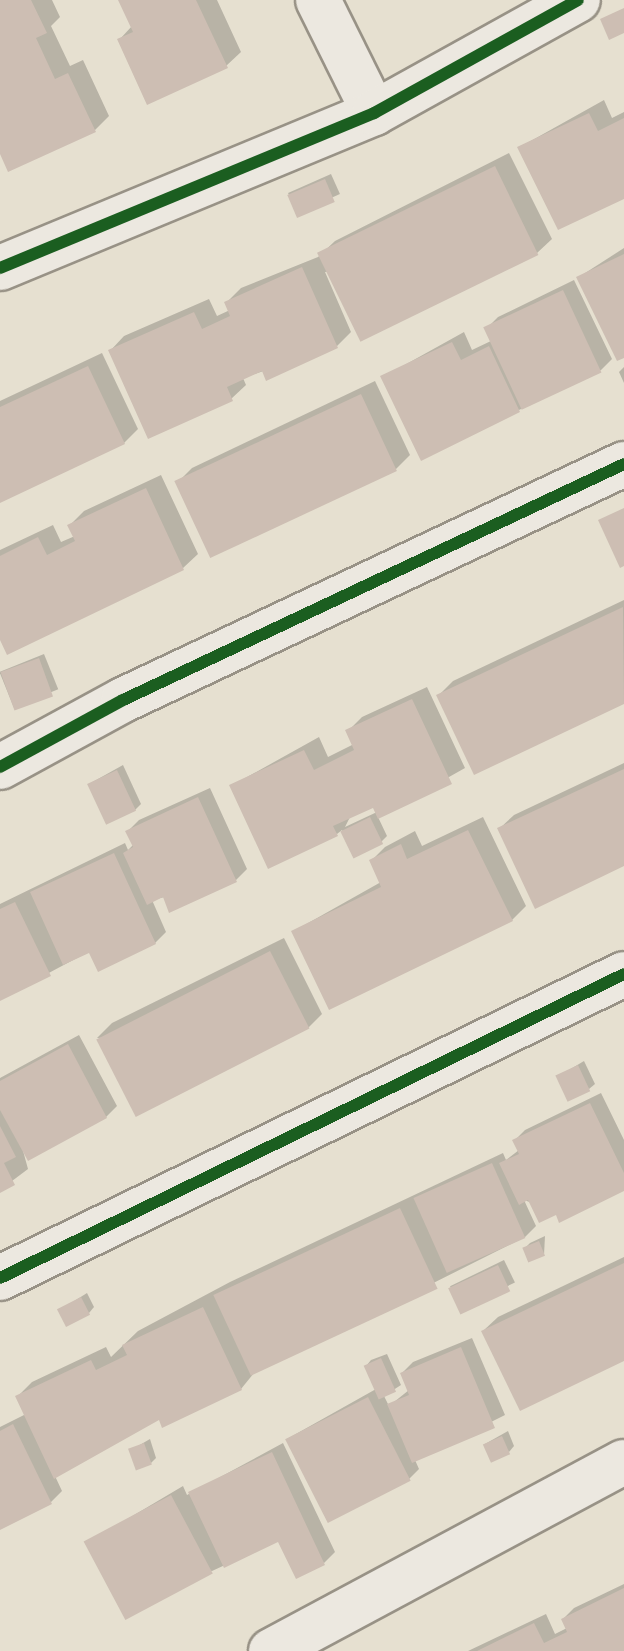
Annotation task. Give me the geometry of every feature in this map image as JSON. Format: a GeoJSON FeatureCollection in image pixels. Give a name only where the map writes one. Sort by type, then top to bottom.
{"type":"FeatureCollection","features":[{"type":"Feature","properties":{"kind":"street"},"geometry":{"type":"LineString","coordinates":[[318,0],[374,113]]}},
{"type":"Feature","properties":{"kind":"street"},"geometry":{"type":"LineString","coordinates":[[0,268],[374,113],[578,0]]}},
{"type":"Feature","properties":{"kind":"street"},"geometry":{"type":"LineString","coordinates":[[0,767],[123,700],[624,464]]}},
{"type":"Feature","properties":{"kind":"street"},"geometry":{"type":"LineString","coordinates":[[0,1278],[624,974]]}},
{"type":"Feature","properties":{"kind":"street"},"geometry":{"type":"LineString","coordinates":[[271,1651],[624,1462]]}},
{"type":"Feature","properties":{"kind":"building"},"geometry":{"type":"Polygon","coordinates":[[[0,0],[31,0],[47,33],[36,38],[55,79],[68,73],[96,132],[8,172],[0,154],[0,0]]]}},
{"type":"Feature","properties":{"kind":"building"},"geometry":{"type":"Polygon","coordinates":[[[118,0],[196,0],[228,68],[147,105],[117,39],[133,32],[118,0]]]}},
{"type":"Feature","properties":{"kind":"building"},"geometry":{"type":"Polygon","coordinates":[[[624,8],[624,33],[609,40],[600,19],[624,8]]]}},
{"type":"Feature","properties":{"kind":"building"},"geometry":{"type":"Polygon","coordinates":[[[589,113],[598,131],[624,118],[624,199],[558,230],[517,147],[589,113]]]}},
{"type":"Feature","properties":{"kind":"building"},"geometry":{"type":"Polygon","coordinates":[[[495,166],[538,255],[360,342],[317,253],[495,166]]]}},
{"type":"Feature","properties":{"kind":"building"},"geometry":{"type":"Polygon","coordinates":[[[325,179],[335,202],[297,218],[287,195],[325,179]]]}},
{"type":"Feature","properties":{"kind":"building"},"geometry":{"type":"Polygon","coordinates":[[[624,254],[624,358],[617,361],[576,277],[624,254]]]}},
{"type":"Feature","properties":{"kind":"building"},"geometry":{"type":"Polygon","coordinates":[[[302,267],[338,348],[266,381],[262,371],[227,387],[233,401],[148,439],[108,350],[194,312],[202,329],[230,316],[224,302],[302,267]]]}},
{"type":"Feature","properties":{"kind":"building"},"geometry":{"type":"Polygon","coordinates":[[[563,290],[601,372],[522,410],[483,327],[563,290]]]}},
{"type":"Feature","properties":{"kind":"building"},"geometry":{"type":"Polygon","coordinates":[[[452,342],[461,360],[489,346],[520,412],[421,461],[380,376],[452,342]]]}},
{"type":"Feature","properties":{"kind":"building"},"geometry":{"type":"Polygon","coordinates":[[[88,366],[125,444],[0,503],[0,407],[88,366]]]}},
{"type":"Feature","properties":{"kind":"building"},"geometry":{"type":"Polygon","coordinates":[[[361,394],[397,471],[210,558],[174,481],[361,394]]]}},
{"type":"Feature","properties":{"kind":"building"},"geometry":{"type":"Polygon","coordinates":[[[146,488],[184,570],[7,655],[0,640],[0,556],[38,537],[47,555],[75,541],[67,525],[146,488]]]}},
{"type":"Feature","properties":{"kind":"building"},"geometry":{"type":"Polygon","coordinates":[[[624,508],[624,566],[620,568],[598,520],[624,508]]]}},
{"type":"Feature","properties":{"kind":"building"},"geometry":{"type":"Polygon","coordinates":[[[623,607],[624,704],[474,775],[436,695],[623,607]]]}},
{"type":"Feature","properties":{"kind":"building"},"geometry":{"type":"Polygon","coordinates":[[[39,658],[53,697],[14,711],[0,672],[39,658]]]}},
{"type":"Feature","properties":{"kind":"building"},"geometry":{"type":"Polygon","coordinates":[[[412,699],[452,784],[378,819],[373,808],[333,826],[338,836],[268,869],[229,785],[304,750],[314,770],[354,750],[345,730],[412,699]]]}},
{"type":"Feature","properties":{"kind":"building"},"geometry":{"type":"Polygon","coordinates":[[[624,769],[624,866],[535,909],[497,828],[624,769]]]}},
{"type":"Feature","properties":{"kind":"building"},"geometry":{"type":"Polygon","coordinates":[[[117,770],[136,811],[106,825],[87,784],[117,770]]]}},
{"type":"Feature","properties":{"kind":"building"},"geometry":{"type":"Polygon","coordinates":[[[198,797],[237,882],[169,913],[163,897],[147,905],[123,853],[133,847],[125,831],[198,797]]]}},
{"type":"Feature","properties":{"kind":"building"},"geometry":{"type":"Polygon","coordinates":[[[370,817],[383,844],[353,858],[340,831],[370,817]]]}},
{"type":"Feature","properties":{"kind":"building"},"geometry":{"type":"Polygon","coordinates":[[[468,830],[513,921],[329,1010],[291,931],[381,887],[369,860],[401,844],[407,859],[468,830]]]}},
{"type":"Feature","properties":{"kind":"building"},"geometry":{"type":"Polygon","coordinates":[[[114,853],[156,944],[98,972],[89,953],[63,965],[30,892],[114,853]]]}},
{"type":"Feature","properties":{"kind":"building"},"geometry":{"type":"Polygon","coordinates":[[[15,902],[51,976],[0,1001],[0,909],[15,902]]]}},
{"type":"Feature","properties":{"kind":"building"},"geometry":{"type":"Polygon","coordinates":[[[270,951],[309,1029],[136,1117],[96,1040],[270,951]]]}},
{"type":"Feature","properties":{"kind":"building"},"geometry":{"type":"Polygon","coordinates":[[[68,1044],[107,1118],[28,1161],[0,1110],[0,1081],[68,1044]]]}},
{"type":"Feature","properties":{"kind":"building"},"geometry":{"type":"Polygon","coordinates":[[[578,1065],[590,1091],[568,1102],[555,1076],[578,1065]]]}},
{"type":"Feature","properties":{"kind":"building"},"geometry":{"type":"Polygon","coordinates":[[[590,1103],[624,1173],[624,1191],[559,1223],[556,1215],[539,1223],[528,1200],[519,1205],[499,1163],[519,1154],[512,1140],[590,1103]]]}},
{"type":"Feature","properties":{"kind":"building"},"geometry":{"type":"Polygon","coordinates":[[[0,1126],[16,1157],[4,1163],[15,1185],[0,1193],[0,1126]]]}},
{"type":"Feature","properties":{"kind":"building"},"geometry":{"type":"Polygon","coordinates":[[[492,1163],[525,1238],[447,1273],[413,1198],[492,1163]]]}},
{"type":"Feature","properties":{"kind":"building"},"geometry":{"type":"Polygon","coordinates":[[[400,1208],[438,1289],[251,1376],[213,1295],[400,1208]]]}},
{"type":"Feature","properties":{"kind":"building"},"geometry":{"type":"Polygon","coordinates":[[[539,1241],[545,1256],[528,1263],[522,1248],[539,1241]]]}},
{"type":"Feature","properties":{"kind":"building"},"geometry":{"type":"Polygon","coordinates":[[[624,1263],[624,1361],[520,1411],[481,1331],[624,1263]]]}},
{"type":"Feature","properties":{"kind":"building"},"geometry":{"type":"Polygon","coordinates":[[[498,1265],[510,1291],[460,1315],[448,1288],[498,1265]]]}},
{"type":"Feature","properties":{"kind":"building"},"geometry":{"type":"Polygon","coordinates":[[[81,1297],[90,1315],[66,1327],[57,1309],[81,1297]]]}},
{"type":"Feature","properties":{"kind":"building"},"geometry":{"type":"Polygon","coordinates":[[[203,1307],[242,1390],[162,1428],[159,1420],[54,1479],[15,1396],[91,1360],[96,1370],[127,1355],[122,1345],[203,1307]]]}},
{"type":"Feature","properties":{"kind":"building"},"geometry":{"type":"Polygon","coordinates":[[[461,1347],[495,1428],[412,1463],[387,1404],[409,1395],[400,1373],[461,1347]]]}},
{"type":"Feature","properties":{"kind":"building"},"geometry":{"type":"Polygon","coordinates":[[[381,1358],[396,1392],[379,1400],[364,1366],[381,1358]]]}},
{"type":"Feature","properties":{"kind":"building"},"geometry":{"type":"Polygon","coordinates":[[[368,1397],[411,1481],[328,1523],[285,1439],[368,1397]]]}},
{"type":"Feature","properties":{"kind":"building"},"geometry":{"type":"Polygon","coordinates":[[[13,1424],[52,1504],[0,1530],[0,1431],[13,1424]]]}},
{"type":"Feature","properties":{"kind":"building"},"geometry":{"type":"Polygon","coordinates":[[[502,1436],[510,1454],[491,1463],[483,1445],[502,1436]]]}},
{"type":"Feature","properties":{"kind":"building"},"geometry":{"type":"Polygon","coordinates":[[[144,1443],[152,1465],[136,1470],[128,1449],[144,1443]]]}},
{"type":"Feature","properties":{"kind":"building"},"geometry":{"type":"Polygon","coordinates":[[[272,1452],[325,1565],[296,1579],[278,1542],[224,1568],[188,1492],[272,1452]]]}},
{"type":"Feature","properties":{"kind":"building"},"geometry":{"type":"Polygon","coordinates":[[[171,1495],[213,1574],[125,1620],[84,1541],[171,1495]]]}},
{"type":"Feature","properties":{"kind":"building"},"geometry":{"type":"Polygon","coordinates":[[[624,1588],[624,1651],[477,1651],[534,1623],[544,1643],[567,1632],[561,1619],[624,1588]]]}},
{"type":"Feature","properties":{"kind":"cycle path"},"geometry":{"type":"LineString","coordinates":[[0,268],[374,113],[578,0]]}},
{"type":"Feature","properties":{"kind":"cycle path"},"geometry":{"type":"LineString","coordinates":[[0,767],[123,700],[624,464]]}},
{"type":"Feature","properties":{"kind":"cycle path"},"geometry":{"type":"LineString","coordinates":[[0,1278],[624,974]]}}]}
